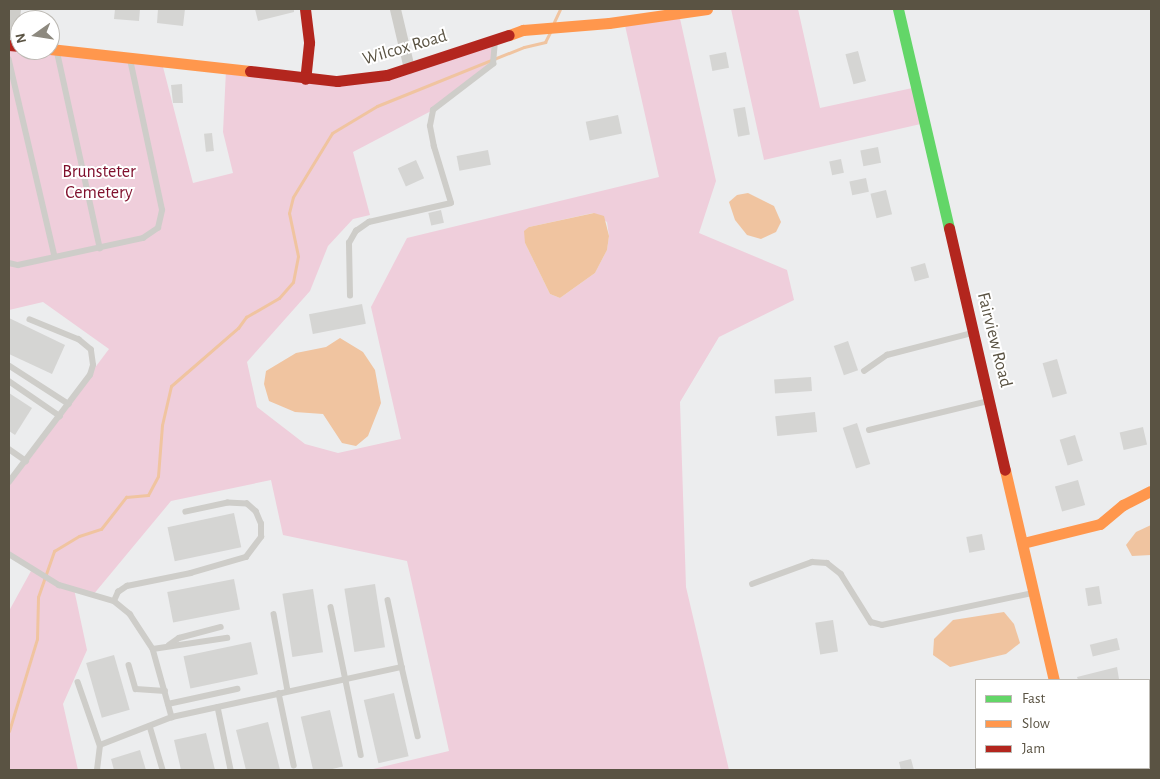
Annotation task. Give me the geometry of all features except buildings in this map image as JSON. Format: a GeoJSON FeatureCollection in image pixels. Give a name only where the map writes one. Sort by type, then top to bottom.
{"type":"FeatureCollection","features":[{"type":"Feature","properties":{"kind":"street"},"geometry":{"type":"LineString","coordinates":[[304,79],[309,33],[305,9]]}},
{"type":"Feature","properties":{"kind":"street"},"geometry":{"type":"LineString","coordinates":[[395,9],[409,68]]}},
{"type":"Feature","properties":{"kind":"street","name":"Wilcox Road"},"geometry":{"type":"LineString","coordinates":[[60,50],[304,79],[365,79],[409,68],[495,37],[531,29],[633,14],[707,9]]}},
{"type":"Feature","properties":{"kind":"street","name":"Fairview Road"},"geometry":{"type":"LineString","coordinates":[[898,9],[991,401],[1054,679]]}},
{"type":"Feature","properties":{"kind":"street"},"geometry":{"type":"LineString","coordinates":[[1023,543],[1100,524],[1123,506],[1151,491]]}},
{"type":"Feature","properties":{"kind":"lane"},"geometry":{"type":"LineString","coordinates":[[350,296],[349,243],[356,231],[369,222],[451,203],[432,140],[430,126],[433,110],[493,64],[495,37]]}},
{"type":"Feature","properties":{"kind":"lane"},"geometry":{"type":"LineString","coordinates":[[9,59],[55,257]]}},
{"type":"Feature","properties":{"kind":"lane"},"geometry":{"type":"LineString","coordinates":[[9,262],[18,265],[100,248],[143,238],[158,228],[162,220],[162,210],[130,59]]}},
{"type":"Feature","properties":{"kind":"lane"},"geometry":{"type":"LineString","coordinates":[[57,60],[100,248]]}},
{"type":"Feature","properties":{"kind":"lane"},"geometry":{"type":"LineString","coordinates":[[9,482],[90,375],[94,358],[90,350],[79,340],[30,320]]}},
{"type":"Feature","properties":{"kind":"lane"},"geometry":{"type":"LineString","coordinates":[[864,371],[887,355],[974,333]]}},
{"type":"Feature","properties":{"kind":"lane"},"geometry":{"type":"LineString","coordinates":[[10,366],[69,404]]}},
{"type":"Feature","properties":{"kind":"lane"},"geometry":{"type":"LineString","coordinates":[[9,381],[60,416]]}},
{"type":"Feature","properties":{"kind":"lane"},"geometry":{"type":"LineString","coordinates":[[869,430],[991,401]]}},
{"type":"Feature","properties":{"kind":"lane"},"geometry":{"type":"LineString","coordinates":[[9,449],[26,461]]}},
{"type":"Feature","properties":{"kind":"lane"},"geometry":{"type":"LineString","coordinates":[[114,601],[118,592],[128,586],[246,557],[261,537],[261,524],[256,512],[247,504],[228,503],[186,512]]}},
{"type":"Feature","properties":{"kind":"lane"},"geometry":{"type":"LineString","coordinates":[[9,554],[59,585],[114,601],[130,614],[153,649],[172,717]]}},
{"type":"Feature","properties":{"kind":"lane"},"geometry":{"type":"LineString","coordinates":[[752,584],[812,562],[827,563],[841,574],[871,622],[882,625],[1034,593]]}},
{"type":"Feature","properties":{"kind":"lane"},"geometry":{"type":"LineString","coordinates":[[388,600],[418,736]]}},
{"type":"Feature","properties":{"kind":"lane"},"geometry":{"type":"LineString","coordinates":[[331,607],[344,679],[361,754]]}},
{"type":"Feature","properties":{"kind":"lane"},"geometry":{"type":"LineString","coordinates":[[274,614],[288,691]]}},
{"type":"Feature","properties":{"kind":"lane"},"geometry":{"type":"LineString","coordinates":[[153,649],[168,645],[179,638],[221,627]]}},
{"type":"Feature","properties":{"kind":"lane"},"geometry":{"type":"LineString","coordinates":[[168,645],[182,646],[226,638]]}},
{"type":"Feature","properties":{"kind":"lane"},"geometry":{"type":"LineString","coordinates":[[129,665],[136,688],[164,691]]}},
{"type":"Feature","properties":{"kind":"lane"},"geometry":{"type":"LineString","coordinates":[[100,745],[172,717],[402,667]]}},
{"type":"Feature","properties":{"kind":"lane"},"geometry":{"type":"LineString","coordinates":[[78,682],[100,745],[97,770]]}},
{"type":"Feature","properties":{"kind":"lane"},"geometry":{"type":"LineString","coordinates":[[168,704],[237,689]]}},
{"type":"Feature","properties":{"kind":"lane"},"geometry":{"type":"LineString","coordinates":[[279,693],[294,765]]}},
{"type":"Feature","properties":{"kind":"lane"},"geometry":{"type":"LineString","coordinates":[[218,707],[231,770]]}},
{"type":"Feature","properties":{"kind":"lane"},"geometry":{"type":"LineString","coordinates":[[150,726],[163,770]]}},
{"type":"Feature","properties":{"kind":"green space"},"geometry":{"type":"Polygon","coordinates":[[[731,9],[798,9],[820,108],[917,87],[925,123],[764,160],[731,9]]]}},
{"type":"Feature","properties":{"kind":"green space","name":"Brunsteter Cemetery"},"geometry":{"type":"Polygon","coordinates":[[[679,14],[716,181],[699,233],[787,270],[794,300],[719,337],[680,402],[686,587],[729,770],[369,770],[449,751],[407,561],[283,535],[271,480],[171,501],[93,595],[74,589],[87,650],[63,704],[78,770],[9,770],[9,611],[31,571],[9,554],[9,482],[109,349],[43,302],[9,310],[9,45],[10,60],[60,60],[60,51],[162,63],[193,183],[233,173],[223,132],[226,70],[365,79],[491,38],[493,64],[433,110],[353,152],[370,215],[353,219],[328,246],[310,291],[247,362],[257,407],[305,444],[338,453],[401,439],[371,307],[407,238],[659,177],[624,21],[679,14]],[[593,213],[529,227],[525,243],[550,294],[560,298],[595,273],[607,250],[609,236],[607,222],[593,213]]]}},
{"type":"Feature","properties":{"kind":"shaded area"},"geometry":{"type":"Polygon","coordinates":[[[748,193],[774,206],[781,222],[776,232],[761,239],[747,235],[735,220],[729,202],[737,195],[748,193]]]}},
{"type":"Feature","properties":{"kind":"shaded area"},"geometry":{"type":"Polygon","coordinates":[[[594,213],[604,216],[609,236],[607,250],[595,273],[560,298],[550,294],[525,243],[524,231],[529,227],[594,213]]]}},
{"type":"Feature","properties":{"kind":"shaded area"},"geometry":{"type":"Polygon","coordinates":[[[340,338],[363,352],[375,370],[381,403],[368,436],[356,446],[342,443],[323,414],[295,412],[269,401],[264,384],[266,371],[296,353],[326,347],[340,338]]]}},
{"type":"Feature","properties":{"kind":"shaded area"},"geometry":{"type":"Polygon","coordinates":[[[1151,525],[1151,555],[1132,556],[1126,545],[1136,532],[1151,525]]]}},
{"type":"Feature","properties":{"kind":"shaded area"},"geometry":{"type":"Polygon","coordinates":[[[1004,612],[1014,624],[1020,643],[1006,654],[950,667],[933,655],[934,639],[953,620],[1004,612]]]}},
{"type":"Feature","properties":{"kind":"waterway"},"geometry":{"type":"LineString","coordinates":[[554,22],[560,9]]}},
{"type":"Feature","properties":{"kind":"waterway"},"geometry":{"type":"LineString","coordinates":[[9,731],[37,639],[38,597],[54,551],[79,536],[101,529],[126,497],[148,495],[158,476],[162,425],[171,386],[238,328],[246,317],[279,298],[293,282],[298,256],[289,213],[293,197],[332,133],[377,106],[524,47],[545,42],[550,32]]}},
{"type":"Feature","properties":{"kind":"traffic: fast"},"geometry":{"type":"LineString","coordinates":[[898,9],[949,228]]}},
{"type":"Feature","properties":{"kind":"traffic: slow"},"geometry":{"type":"LineString","coordinates":[[509,35],[523,30],[609,23],[707,9]]}},
{"type":"Feature","properties":{"kind":"traffic: slow"},"geometry":{"type":"LineString","coordinates":[[60,50],[250,71]]}},
{"type":"Feature","properties":{"kind":"traffic: slow"},"geometry":{"type":"LineString","coordinates":[[1005,470],[1054,679]]}},
{"type":"Feature","properties":{"kind":"traffic: slow"},"geometry":{"type":"LineString","coordinates":[[1023,543],[1100,524],[1123,505],[1151,491]]}},
{"type":"Feature","properties":{"kind":"traffic: jam"},"geometry":{"type":"LineString","coordinates":[[305,9],[309,43],[305,79]]}},
{"type":"Feature","properties":{"kind":"traffic: jam"},"geometry":{"type":"LineString","coordinates":[[250,71],[337,81],[387,75],[509,35]]}},
{"type":"Feature","properties":{"kind":"traffic: jam"},"geometry":{"type":"LineString","coordinates":[[949,228],[1005,470]]}}]}
